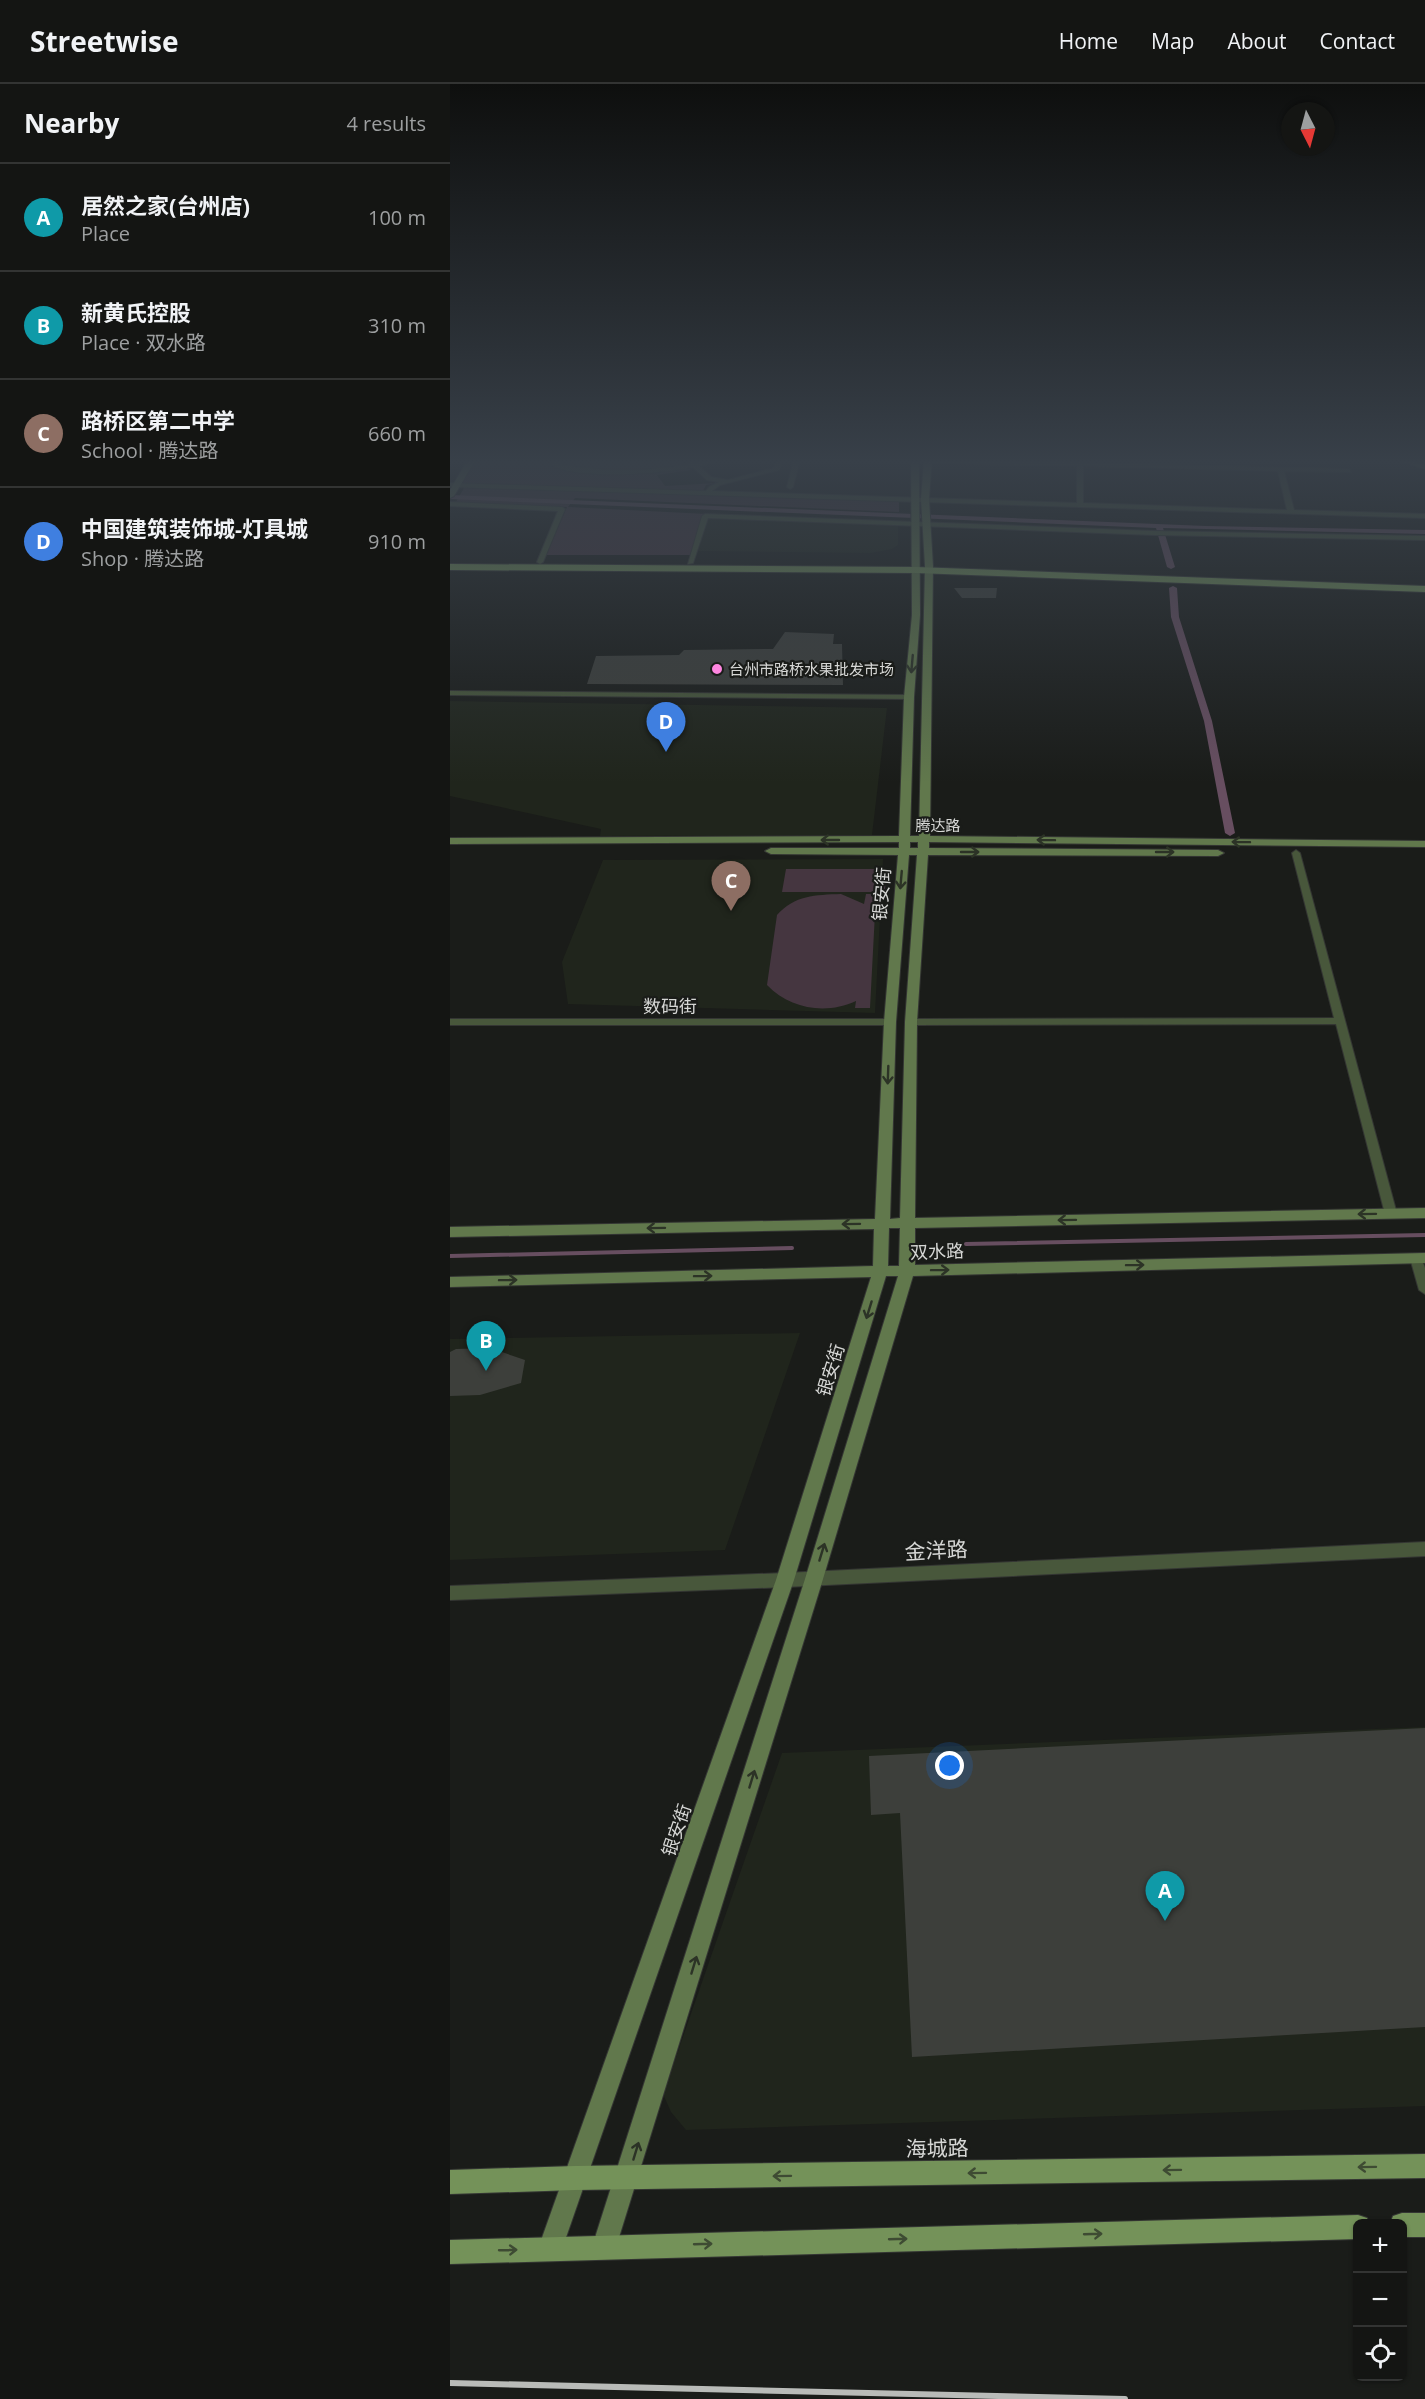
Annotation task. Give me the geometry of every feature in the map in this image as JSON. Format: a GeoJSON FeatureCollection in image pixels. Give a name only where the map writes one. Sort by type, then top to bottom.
{"type":"FeatureCollection","features":[{"type":"Feature","properties":{"kind":"main road"},"geometry":{"type":"LineString","coordinates":[[466,567],[923,568],[1425,589]]}},
{"type":"Feature","properties":{"kind":"main road"},"geometry":{"type":"LineString","coordinates":[[878,567],[1425,584]]}},
{"type":"Feature","properties":{"kind":"main road","name":"银安街"},"geometry":{"type":"LineString","coordinates":[[550,2249],[784,1580],[880,1272],[890,1022],[904,845],[909,697],[916,615],[923,568]]}},
{"type":"Feature","properties":{"kind":"main road","name":"银安街"},"geometry":{"type":"LineString","coordinates":[[604,2247],[814,1579],[907,1271],[911,1022],[924,845],[923,568]]}},
{"type":"Feature","properties":{"kind":"main road","name":"腾达路"},"geometry":{"type":"LineString","coordinates":[[450,842],[904,845],[1425,844]]}},
{"type":"Feature","properties":{"kind":"main road","name":"腾达路"},"geometry":{"type":"LineString","coordinates":[[450,851],[904,845]]}},
{"type":"Feature","properties":{"kind":"main road","name":"腾达路"},"geometry":{"type":"LineString","coordinates":[[924,845],[1425,854]]}},
{"type":"Feature","properties":{"kind":"main road","name":"双水路"},"geometry":{"type":"LineString","coordinates":[[450,1232],[1425,1213]]}},
{"type":"Feature","properties":{"kind":"main road","name":"双水路"},"geometry":{"type":"LineString","coordinates":[[450,1282],[1421,1258]]}},
{"type":"Feature","properties":{"kind":"main road","name":"海城路"},"geometry":{"type":"LineString","coordinates":[[450,2182],[575,2178],[1425,2166]]}},
{"type":"Feature","properties":{"kind":"main road"},"geometry":{"type":"LineString","coordinates":[[1407,2225],[1425,2225]]}},
{"type":"Feature","properties":{"kind":"main road"},"geometry":{"type":"LineString","coordinates":[[450,2252],[1353,2227]]}},
{"type":"Feature","properties":{"kind":"street"},"geometry":{"type":"LineString","coordinates":[[450,693],[909,697]]}},
{"type":"Feature","properties":{"kind":"street"},"geometry":{"type":"LineString","coordinates":[[1296,853],[1390,1214]]}},
{"type":"Feature","properties":{"kind":"street","name":"数码街"},"geometry":{"type":"LineString","coordinates":[[450,1022],[890,1022]]}},
{"type":"Feature","properties":{"kind":"street"},"geometry":{"type":"LineString","coordinates":[[911,1022],[1340,1022]]}},
{"type":"Feature","properties":{"kind":"street"},"geometry":{"type":"LineString","coordinates":[[1421,1258],[1425,1290]]}},
{"type":"Feature","properties":{"kind":"street","name":"金洋路"},"geometry":{"type":"LineString","coordinates":[[450,1593],[814,1579],[1425,1549]]}},
{"type":"Feature","properties":{"kind":"shaded area"},"geometry":{"type":"Polygon","coordinates":[[[450,701],[887,708],[872,835],[600,836],[601,829],[450,796],[450,701]]]}},
{"type":"Feature","properties":{"kind":"shaded area"},"geometry":{"type":"Polygon","coordinates":[[[883,859],[875,1013],[568,1004],[562,962],[603,860],[883,859]]]}},
{"type":"Feature","properties":{"kind":"shaded area"},"geometry":{"type":"Polygon","coordinates":[[[786,869],[886,869],[885,892],[782,892],[786,869]]]}},
{"type":"Feature","properties":{"kind":"shaded area"},"geometry":{"type":"Polygon","coordinates":[[[841,894],[864,904],[866,894],[876,894],[870,1008],[855,1008],[856,1001],[833,1008],[821,1008],[786,1000],[767,985],[777,915],[791,903],[806,897],[841,894]]]}},
{"type":"Feature","properties":{"kind":"shaded area"},"geometry":{"type":"Polygon","coordinates":[[[800,1333],[725,1550],[450,1560],[450,1339],[800,1333]]]}},
{"type":"Feature","properties":{"kind":"shaded area"},"geometry":{"type":"Polygon","coordinates":[[[1425,1727],[1425,2106],[686,2130],[671,2112],[663,2094],[782,1753],[1425,1727]]]}},
{"type":"Feature","properties":{"kind":"building"},"geometry":{"type":"Polygon","coordinates":[[[954,588],[997,588],[996,598],[962,598],[954,588]]]}},
{"type":"Feature","properties":{"kind":"building","name":"台州市路桥水果批发市场"},"geometry":{"type":"Polygon","coordinates":[[[785,632],[834,634],[833,644],[842,644],[843,685],[587,684],[596,656],[679,655],[684,650],[773,649],[785,632]]]}},
{"type":"Feature","properties":{"kind":"building"},"geometry":{"type":"Polygon","coordinates":[[[490,1348],[525,1360],[521,1383],[480,1395],[450,1396],[450,1352],[456,1349],[490,1348]]]}},
{"type":"Feature","properties":{"kind":"building"},"geometry":{"type":"Polygon","coordinates":[[[1425,1728],[1425,2027],[912,2057],[900,1813],[871,1815],[869,1756],[1425,1728]]]}},
{"type":"Feature","properties":{"kind":"waterway"},"geometry":{"type":"LineString","coordinates":[[1173,588],[1175,617],[1208,721],[1230,833]]}},
{"type":"Feature","properties":{"kind":"waterway"},"geometry":{"type":"LineString","coordinates":[[966,1244],[1425,1235]]}},
{"type":"Feature","properties":{"kind":"waterway"},"geometry":{"type":"LineString","coordinates":[[450,1256],[792,1248]]}},
{"type":"Feature","properties":{"kind":"railway"},"geometry":{"type":"LineString","coordinates":[[450,2383],[1125,2399]]}},
{"type":"Feature","properties":{"kind":"place","name":"台州市路桥水果批发市场"},"geometry":{"type":"Point","coordinates":[717,669]}},
{"type":"Feature","properties":{"kind":"place","name":"中国建筑装饰城-灯具城"},"geometry":{"type":"Point","coordinates":[666,752]}},
{"type":"Feature","properties":{"kind":"place","name":"路桥区第二中学"},"geometry":{"type":"Point","coordinates":[731,911]}},
{"type":"Feature","properties":{"kind":"place","name":"新黄氏控股"},"geometry":{"type":"Point","coordinates":[486,1371]}},
{"type":"Feature","properties":{"kind":"place","name":"居然之家(台州店)"},"geometry":{"type":"Point","coordinates":[1165,1921]}}]}
